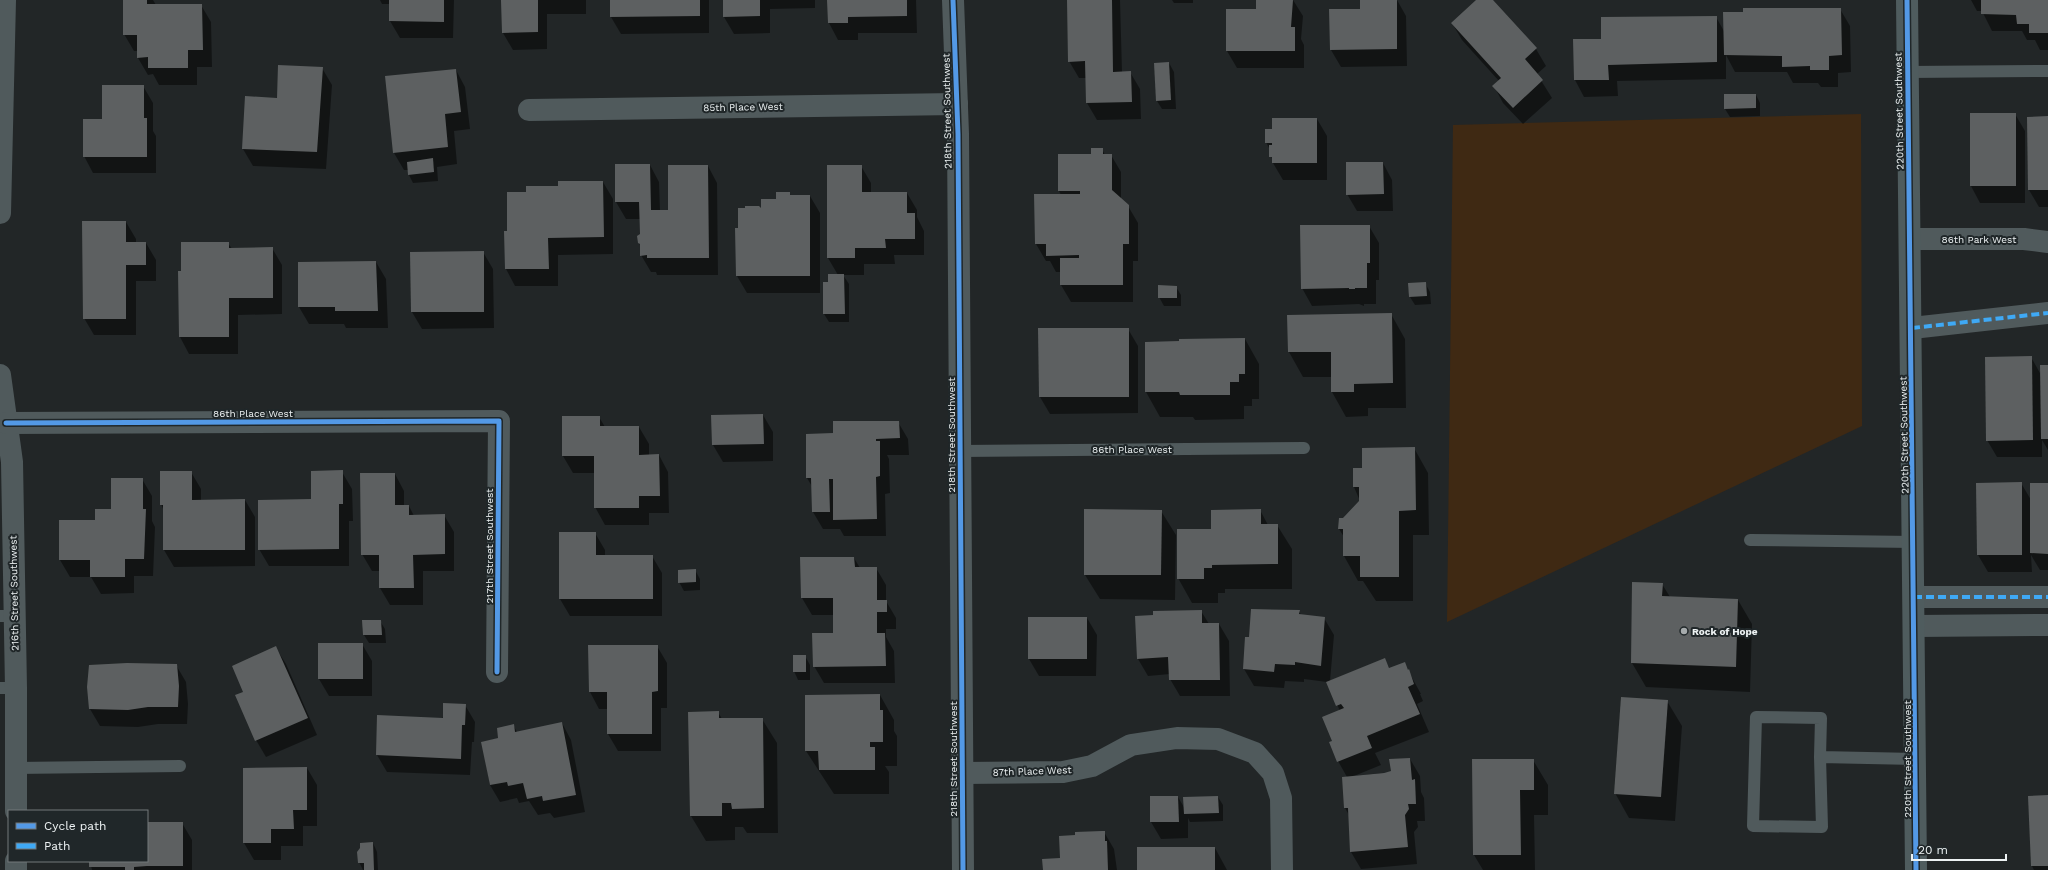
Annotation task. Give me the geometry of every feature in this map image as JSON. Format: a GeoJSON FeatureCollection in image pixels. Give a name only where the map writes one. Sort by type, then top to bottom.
{"type":"FeatureCollection","features":[{"type":"Feature","properties":{"kind":"main road","name":"220th Street Southwest"},"geometry":{"type":"LineString","coordinates":[[1907,0],[1912,328],[1916,870]]}},
{"type":"Feature","properties":{"kind":"street"},"geometry":{"type":"LineString","coordinates":[[0,212],[5,0]]}},
{"type":"Feature","properties":{"kind":"street","name":"218th Street Southwest"},"geometry":{"type":"LineString","coordinates":[[953,0],[957,104],[963,870]]}},
{"type":"Feature","properties":{"kind":"street","name":"85th Place West"},"geometry":{"type":"LineString","coordinates":[[529,110],[957,104]]}},
{"type":"Feature","properties":{"kind":"street","name":"86th Park West"},"geometry":{"type":"LineString","coordinates":[[1910,239],[2024,238],[2048,242]]}},
{"type":"Feature","properties":{"kind":"street"},"geometry":{"type":"LineString","coordinates":[[1912,328],[2048,313]]}},
{"type":"Feature","properties":{"kind":"street","name":"216th Street Southwest"},"geometry":{"type":"LineString","coordinates":[[0,375],[12,462],[7,616],[8,688],[15,768],[16,810]]}},
{"type":"Feature","properties":{"kind":"street","name":"86th Place West"},"geometry":{"type":"LineString","coordinates":[[6,423],[499,421]]}},
{"type":"Feature","properties":{"kind":"street","name":"217th Street Southwest"},"geometry":{"type":"LineString","coordinates":[[497,672],[499,421]]}},
{"type":"Feature","properties":{"kind":"street"},"geometry":{"type":"LineString","coordinates":[[1914,597],[2048,597]]}},
{"type":"Feature","properties":{"kind":"street"},"geometry":{"type":"LineString","coordinates":[[1915,626],[2048,625]]}},
{"type":"Feature","properties":{"kind":"street","name":"87th Place West"},"geometry":{"type":"LineString","coordinates":[[962,773],[1063,772],[1092,766],[1131,745],[1177,738],[1218,739],[1255,753],[1273,773],[1281,798],[1282,870]]}},
{"type":"Feature","properties":{"kind":"lane"},"geometry":{"type":"LineString","coordinates":[[1907,72],[2048,71]]}},
{"type":"Feature","properties":{"kind":"lane","name":"86th Place West"},"geometry":{"type":"LineString","coordinates":[[960,451],[1304,448]]}},
{"type":"Feature","properties":{"kind":"lane"},"geometry":{"type":"LineString","coordinates":[[1750,540],[1914,542]]}},
{"type":"Feature","properties":{"kind":"lane"},"geometry":{"type":"LineString","coordinates":[[1756,717],[1821,718],[1820,757],[1822,827],[1753,826],[1756,717]]}},
{"type":"Feature","properties":{"kind":"lane"},"geometry":{"type":"LineString","coordinates":[[1820,757],[1916,759]]}},
{"type":"Feature","properties":{"kind":"lane"},"geometry":{"type":"LineString","coordinates":[[15,768],[180,766]]}},
{"type":"Feature","properties":{"kind":"shaded area"},"geometry":{"type":"Polygon","coordinates":[[[1861,114],[1862,426],[1447,622],[1453,125],[1861,114]]]}},
{"type":"Feature","properties":{"kind":"building"},"geometry":{"type":"Polygon","coordinates":[[[123,0],[147,0],[147,4],[202,4],[203,50],[188,50],[188,68],[148,68],[148,57],[137,58],[137,35],[123,35],[123,0]]]}},
{"type":"Feature","properties":{"kind":"building"},"geometry":{"type":"Polygon","coordinates":[[[389,0],[444,0],[444,22],[389,21],[389,0]]]}},
{"type":"Feature","properties":{"kind":"building"},"geometry":{"type":"Polygon","coordinates":[[[501,0],[538,0],[538,32],[502,33],[501,0]]]}},
{"type":"Feature","properties":{"kind":"building"},"geometry":{"type":"Polygon","coordinates":[[[610,0],[700,0],[700,16],[610,17],[610,0]]]}},
{"type":"Feature","properties":{"kind":"building"},"geometry":{"type":"Polygon","coordinates":[[[723,0],[760,0],[760,16],[723,17],[723,0]]]}},
{"type":"Feature","properties":{"kind":"building"},"geometry":{"type":"Polygon","coordinates":[[[827,0],[907,0],[907,16],[848,17],[848,23],[828,23],[827,0]]]}},
{"type":"Feature","properties":{"kind":"building"},"geometry":{"type":"Polygon","coordinates":[[[1067,0],[1112,0],[1113,72],[1131,71],[1132,102],[1086,103],[1085,61],[1068,62],[1067,0]]]}},
{"type":"Feature","properties":{"kind":"building"},"geometry":{"type":"Polygon","coordinates":[[[1256,0],[1293,0],[1291,27],[1295,27],[1295,51],[1226,51],[1226,9],[1256,9],[1256,0]]]}},
{"type":"Feature","properties":{"kind":"building"},"geometry":{"type":"Polygon","coordinates":[[[1360,0],[1397,0],[1397,49],[1330,50],[1329,9],[1360,9],[1360,0]]]}},
{"type":"Feature","properties":{"kind":"building"},"geometry":{"type":"Polygon","coordinates":[[[1476,0],[1493,0],[1537,48],[1525,59],[1543,80],[1513,108],[1492,86],[1501,78],[1451,23],[1476,0]]]}},
{"type":"Feature","properties":{"kind":"building"},"geometry":{"type":"Polygon","coordinates":[[[1981,0],[2048,0],[2048,33],[2029,33],[2029,24],[2017,24],[2016,15],[1981,14],[1981,0]]]}},
{"type":"Feature","properties":{"kind":"building"},"geometry":{"type":"Polygon","coordinates":[[[1743,8],[1841,8],[1842,55],[1829,56],[1829,70],[1810,70],[1810,66],[1782,67],[1782,56],[1724,55],[1723,12],[1743,12],[1743,8]]]}},
{"type":"Feature","properties":{"kind":"building"},"geometry":{"type":"Polygon","coordinates":[[[1717,16],[1717,62],[1608,65],[1609,80],[1574,80],[1573,39],[1601,39],[1601,17],[1717,16]]]}},
{"type":"Feature","properties":{"kind":"building"},"geometry":{"type":"Polygon","coordinates":[[[1169,62],[1171,100],[1156,101],[1154,63],[1169,62]]]}},
{"type":"Feature","properties":{"kind":"building"},"geometry":{"type":"Polygon","coordinates":[[[278,65],[323,67],[317,152],[242,149],[245,96],[277,98],[278,65]]]}},
{"type":"Feature","properties":{"kind":"building"},"geometry":{"type":"Polygon","coordinates":[[[456,69],[461,112],[445,114],[448,147],[393,153],[385,76],[456,69]]]}},
{"type":"Feature","properties":{"kind":"building"},"geometry":{"type":"Polygon","coordinates":[[[102,85],[144,85],[144,118],[147,118],[147,157],[83,157],[83,119],[102,119],[102,85]]]}},
{"type":"Feature","properties":{"kind":"building"},"geometry":{"type":"Polygon","coordinates":[[[1724,94],[1756,94],[1756,108],[1724,109],[1724,94]]]}},
{"type":"Feature","properties":{"kind":"building"},"geometry":{"type":"Polygon","coordinates":[[[1970,113],[2016,113],[2016,186],[1970,186],[1970,113]]]}},
{"type":"Feature","properties":{"kind":"building"},"geometry":{"type":"Polygon","coordinates":[[[2048,116],[2048,190],[2028,190],[2027,117],[2048,116]]]}},
{"type":"Feature","properties":{"kind":"building"},"geometry":{"type":"Polygon","coordinates":[[[1272,118],[1317,118],[1317,163],[1272,163],[1272,157],[1269,157],[1269,145],[1272,145],[1272,143],[1265,143],[1265,129],[1272,129],[1272,118]]]}},
{"type":"Feature","properties":{"kind":"building"},"geometry":{"type":"Polygon","coordinates":[[[1091,148],[1103,148],[1103,154],[1112,154],[1112,190],[1129,205],[1129,244],[1123,244],[1123,285],[1060,285],[1060,258],[1079,258],[1079,255],[1046,256],[1046,244],[1035,244],[1034,194],[1080,194],[1080,191],[1058,191],[1058,154],[1091,154],[1091,148]]]}},
{"type":"Feature","properties":{"kind":"building"},"geometry":{"type":"Polygon","coordinates":[[[433,158],[434,172],[408,175],[407,162],[433,158]]]}},
{"type":"Feature","properties":{"kind":"building"},"geometry":{"type":"Polygon","coordinates":[[[1346,162],[1383,162],[1384,194],[1346,195],[1346,162]]]}},
{"type":"Feature","properties":{"kind":"building"},"geometry":{"type":"Polygon","coordinates":[[[615,164],[650,164],[651,210],[668,210],[668,165],[708,165],[709,258],[647,258],[647,255],[640,256],[640,244],[638,243],[637,236],[640,234],[639,202],[615,202],[615,164]]]}},
{"type":"Feature","properties":{"kind":"building"},"geometry":{"type":"Polygon","coordinates":[[[827,165],[862,165],[862,192],[907,192],[907,213],[915,213],[915,239],[885,239],[886,248],[855,248],[855,258],[827,258],[827,165]]]}},
{"type":"Feature","properties":{"kind":"building"},"geometry":{"type":"Polygon","coordinates":[[[558,181],[603,181],[604,237],[548,238],[549,269],[505,269],[504,231],[507,231],[507,192],[526,192],[526,186],[558,186],[558,181]]]}},
{"type":"Feature","properties":{"kind":"building"},"geometry":{"type":"Polygon","coordinates":[[[776,192],[790,192],[790,195],[810,195],[810,276],[736,276],[735,228],[738,228],[738,208],[745,208],[745,206],[759,206],[761,208],[761,199],[776,199],[776,192]]]}},
{"type":"Feature","properties":{"kind":"building"},"geometry":{"type":"Polygon","coordinates":[[[82,221],[126,221],[126,242],[146,242],[146,265],[126,265],[126,319],[83,319],[82,221]]]}},
{"type":"Feature","properties":{"kind":"building"},"geometry":{"type":"Polygon","coordinates":[[[1300,225],[1370,225],[1370,263],[1367,263],[1367,288],[1301,289],[1300,225]]]}},
{"type":"Feature","properties":{"kind":"building"},"geometry":{"type":"Polygon","coordinates":[[[181,242],[229,242],[229,248],[273,247],[273,298],[229,298],[229,337],[179,337],[178,271],[181,271],[181,242]]]}},
{"type":"Feature","properties":{"kind":"building"},"geometry":{"type":"Polygon","coordinates":[[[484,251],[484,312],[411,312],[410,252],[484,251]]]}},
{"type":"Feature","properties":{"kind":"building"},"geometry":{"type":"Polygon","coordinates":[[[376,261],[378,311],[335,311],[335,307],[298,307],[298,262],[376,261]]]}},
{"type":"Feature","properties":{"kind":"building"},"geometry":{"type":"Polygon","coordinates":[[[828,274],[844,274],[845,314],[823,314],[823,282],[828,282],[828,274]]]}},
{"type":"Feature","properties":{"kind":"building"},"geometry":{"type":"Polygon","coordinates":[[[1426,282],[1427,296],[1409,297],[1408,283],[1426,282]]]}},
{"type":"Feature","properties":{"kind":"building"},"geometry":{"type":"Polygon","coordinates":[[[1158,285],[1177,286],[1177,298],[1158,298],[1158,285]]]}},
{"type":"Feature","properties":{"kind":"building"},"geometry":{"type":"Polygon","coordinates":[[[1392,313],[1393,383],[1354,384],[1354,392],[1331,392],[1331,352],[1288,352],[1287,315],[1392,313]]]}},
{"type":"Feature","properties":{"kind":"building"},"geometry":{"type":"Polygon","coordinates":[[[1038,328],[1129,328],[1129,397],[1039,397],[1038,328]]]}},
{"type":"Feature","properties":{"kind":"building"},"geometry":{"type":"Polygon","coordinates":[[[1245,338],[1245,374],[1239,374],[1239,382],[1230,382],[1230,395],[1180,395],[1179,392],[1145,392],[1145,342],[1179,341],[1179,339],[1245,338]]]}},
{"type":"Feature","properties":{"kind":"building"},"geometry":{"type":"Polygon","coordinates":[[[2032,356],[2033,440],[1986,441],[1985,357],[2032,356]]]}},
{"type":"Feature","properties":{"kind":"building"},"geometry":{"type":"Polygon","coordinates":[[[2040,365],[2048,365],[2048,439],[2041,439],[2040,365]]]}},
{"type":"Feature","properties":{"kind":"building"},"geometry":{"type":"Polygon","coordinates":[[[763,414],[764,444],[712,445],[711,415],[763,414]]]}},
{"type":"Feature","properties":{"kind":"building"},"geometry":{"type":"Polygon","coordinates":[[[562,416],[600,416],[600,426],[639,426],[639,455],[659,454],[660,496],[639,496],[639,508],[594,508],[594,456],[562,456],[562,416]]]}},
{"type":"Feature","properties":{"kind":"building"},"geometry":{"type":"Polygon","coordinates":[[[833,421],[899,421],[900,438],[876,439],[876,441],[880,441],[880,476],[876,477],[877,519],[833,520],[833,479],[829,479],[830,512],[812,512],[811,478],[806,478],[806,434],[833,433],[833,421]]]}},
{"type":"Feature","properties":{"kind":"building"},"geometry":{"type":"Polygon","coordinates":[[[1415,447],[1416,510],[1399,511],[1399,577],[1360,577],[1360,556],[1343,556],[1343,529],[1338,529],[1339,518],[1343,518],[1359,501],[1359,487],[1353,487],[1353,468],[1362,468],[1362,448],[1415,447]]]}},
{"type":"Feature","properties":{"kind":"building"},"geometry":{"type":"Polygon","coordinates":[[[343,470],[343,504],[339,504],[339,549],[258,550],[258,500],[311,499],[311,471],[343,470]]]}},
{"type":"Feature","properties":{"kind":"building"},"geometry":{"type":"Polygon","coordinates":[[[160,471],[192,471],[192,500],[245,499],[245,550],[163,550],[163,505],[160,505],[160,471]]]}},
{"type":"Feature","properties":{"kind":"building"},"geometry":{"type":"Polygon","coordinates":[[[360,473],[395,473],[395,505],[409,505],[409,515],[445,514],[445,554],[413,555],[414,588],[379,588],[379,555],[361,555],[360,473]]]}},
{"type":"Feature","properties":{"kind":"building"},"geometry":{"type":"Polygon","coordinates":[[[111,478],[143,478],[143,509],[146,509],[144,559],[125,559],[125,577],[90,577],[90,560],[59,560],[59,520],[95,520],[95,509],[111,509],[111,478]]]}},
{"type":"Feature","properties":{"kind":"building"},"geometry":{"type":"Polygon","coordinates":[[[2022,482],[2022,555],[1977,555],[1976,483],[2022,482]]]}},
{"type":"Feature","properties":{"kind":"building"},"geometry":{"type":"Polygon","coordinates":[[[2030,483],[2048,483],[2048,554],[2030,553],[2030,483]]]}},
{"type":"Feature","properties":{"kind":"building"},"geometry":{"type":"Polygon","coordinates":[[[1084,509],[1162,510],[1161,575],[1084,575],[1084,509]]]}},
{"type":"Feature","properties":{"kind":"building"},"geometry":{"type":"Polygon","coordinates":[[[1261,509],[1261,524],[1278,524],[1278,564],[1212,565],[1212,568],[1204,568],[1204,579],[1177,579],[1177,529],[1211,529],[1211,510],[1261,509]]]}},
{"type":"Feature","properties":{"kind":"building"},"geometry":{"type":"Polygon","coordinates":[[[559,532],[596,532],[596,555],[653,555],[653,599],[559,599],[559,532]]]}},
{"type":"Feature","properties":{"kind":"building"},"geometry":{"type":"Polygon","coordinates":[[[800,557],[854,557],[855,567],[877,567],[877,600],[887,600],[887,612],[877,612],[877,633],[885,633],[886,666],[813,667],[812,633],[833,633],[833,598],[801,598],[800,557]]]}},
{"type":"Feature","properties":{"kind":"building"},"geometry":{"type":"Polygon","coordinates":[[[696,569],[696,582],[678,583],[678,570],[696,569]]]}},
{"type":"Feature","properties":{"kind":"building","name":"Rock of Hope"},"geometry":{"type":"Polygon","coordinates":[[[1632,582],[1663,583],[1662,596],[1738,599],[1736,667],[1631,663],[1632,582]]]}},
{"type":"Feature","properties":{"kind":"building"},"geometry":{"type":"Polygon","coordinates":[[[1251,609],[1300,610],[1299,614],[1325,617],[1321,666],[1295,662],[1295,665],[1275,664],[1274,672],[1243,669],[1245,637],[1249,637],[1251,609]]]}},
{"type":"Feature","properties":{"kind":"building"},"geometry":{"type":"Polygon","coordinates":[[[1202,610],[1202,623],[1219,623],[1220,680],[1169,680],[1168,657],[1137,659],[1135,616],[1153,615],[1153,611],[1202,610]]]}},
{"type":"Feature","properties":{"kind":"building"},"geometry":{"type":"Polygon","coordinates":[[[1028,617],[1087,617],[1087,659],[1028,659],[1028,617]]]}},
{"type":"Feature","properties":{"kind":"building"},"geometry":{"type":"Polygon","coordinates":[[[362,620],[381,620],[382,635],[363,635],[362,620]]]}},
{"type":"Feature","properties":{"kind":"building"},"geometry":{"type":"Polygon","coordinates":[[[318,643],[363,643],[363,679],[318,679],[318,643]]]}},
{"type":"Feature","properties":{"kind":"building"},"geometry":{"type":"Polygon","coordinates":[[[588,645],[658,645],[658,691],[652,692],[652,734],[607,734],[607,692],[589,692],[588,645]]]}},
{"type":"Feature","properties":{"kind":"building"},"geometry":{"type":"Polygon","coordinates":[[[276,646],[308,718],[255,741],[235,695],[243,692],[232,666],[276,646]]]}},
{"type":"Feature","properties":{"kind":"building"},"geometry":{"type":"Polygon","coordinates":[[[793,655],[806,655],[806,672],[793,672],[793,655]]]}},
{"type":"Feature","properties":{"kind":"building"},"geometry":{"type":"Polygon","coordinates":[[[1385,658],[1389,668],[1405,662],[1414,684],[1408,687],[1420,714],[1367,736],[1372,748],[1337,762],[1329,742],[1332,741],[1322,717],[1344,708],[1341,704],[1336,706],[1326,682],[1385,658]]]}},
{"type":"Feature","properties":{"kind":"building"},"geometry":{"type":"Polygon","coordinates":[[[127,663],[177,664],[179,686],[178,707],[148,707],[128,710],[89,709],[87,687],[89,665],[127,663]]]}},
{"type":"Feature","properties":{"kind":"building"},"geometry":{"type":"Polygon","coordinates":[[[880,694],[880,710],[883,710],[883,742],[870,742],[870,747],[875,747],[875,770],[819,770],[818,751],[805,751],[805,695],[880,694]]]}},
{"type":"Feature","properties":{"kind":"building"},"geometry":{"type":"Polygon","coordinates":[[[1621,697],[1668,700],[1661,797],[1614,794],[1621,697]]]}},
{"type":"Feature","properties":{"kind":"building"},"geometry":{"type":"Polygon","coordinates":[[[443,703],[466,704],[465,725],[462,725],[461,759],[376,755],[377,715],[443,718],[443,703]]]}},
{"type":"Feature","properties":{"kind":"building"},"geometry":{"type":"Polygon","coordinates":[[[719,711],[719,718],[763,718],[764,808],[732,809],[731,803],[722,803],[722,816],[690,816],[688,712],[719,711]]]}},
{"type":"Feature","properties":{"kind":"building"},"geometry":{"type":"Polygon","coordinates":[[[562,722],[576,795],[543,801],[542,796],[527,799],[523,783],[508,786],[507,782],[490,785],[481,742],[498,738],[497,728],[514,724],[515,732],[562,722]]]}},
{"type":"Feature","properties":{"kind":"building"},"geometry":{"type":"Polygon","coordinates":[[[1410,758],[1412,780],[1415,779],[1416,804],[1408,804],[1409,809],[1405,815],[1408,847],[1350,852],[1348,808],[1344,808],[1342,777],[1384,773],[1391,771],[1389,759],[1410,758]]]}},
{"type":"Feature","properties":{"kind":"building"},"geometry":{"type":"Polygon","coordinates":[[[1472,759],[1534,759],[1534,790],[1520,790],[1521,855],[1473,855],[1472,759]]]}},
{"type":"Feature","properties":{"kind":"building"},"geometry":{"type":"Polygon","coordinates":[[[307,767],[307,810],[293,810],[294,829],[271,829],[271,843],[243,843],[243,768],[307,767]]]}},
{"type":"Feature","properties":{"kind":"building"},"geometry":{"type":"Polygon","coordinates":[[[2048,795],[2048,866],[2031,866],[2028,796],[2048,795]]]}},
{"type":"Feature","properties":{"kind":"building"},"geometry":{"type":"Polygon","coordinates":[[[1150,796],[1178,796],[1179,822],[1150,822],[1150,796]]]}},
{"type":"Feature","properties":{"kind":"building"},"geometry":{"type":"Polygon","coordinates":[[[1218,796],[1219,813],[1184,814],[1183,797],[1218,796]]]}},
{"type":"Feature","properties":{"kind":"building"},"geometry":{"type":"Polygon","coordinates":[[[148,822],[183,822],[183,866],[134,867],[134,870],[125,870],[125,867],[89,867],[89,862],[148,862],[148,822]]]}},
{"type":"Feature","properties":{"kind":"building"},"geometry":{"type":"Polygon","coordinates":[[[1105,831],[1105,841],[1107,841],[1108,870],[1043,870],[1042,859],[1060,858],[1059,836],[1075,835],[1075,832],[1105,831]]]}},
{"type":"Feature","properties":{"kind":"building"},"geometry":{"type":"Polygon","coordinates":[[[373,842],[374,870],[364,870],[364,863],[358,863],[357,852],[360,848],[360,843],[373,842]]]}},
{"type":"Feature","properties":{"kind":"building"},"geometry":{"type":"Polygon","coordinates":[[[1137,847],[1215,847],[1215,870],[1137,870],[1137,847]]]}},
{"type":"Feature","properties":{"kind":"marked path"},"geometry":{"type":"LineString","coordinates":[[1912,328],[2048,313]]}},
{"type":"Feature","properties":{"kind":"marked path"},"geometry":{"type":"LineString","coordinates":[[1914,597],[2048,597]]}},
{"type":"Feature","properties":{"kind":"cycle path"},"geometry":{"type":"LineString","coordinates":[[953,0],[958,134],[963,870]]}},
{"type":"Feature","properties":{"kind":"cycle path"},"geometry":{"type":"LineString","coordinates":[[1907,0],[1916,870]]}},
{"type":"Feature","properties":{"kind":"cycle path"},"geometry":{"type":"LineString","coordinates":[[6,423],[499,421],[497,672]]}},
{"type":"Feature","properties":{"kind":"place","name":"Rock of Hope"},"geometry":{"type":"Point","coordinates":[1684,631]}}]}
